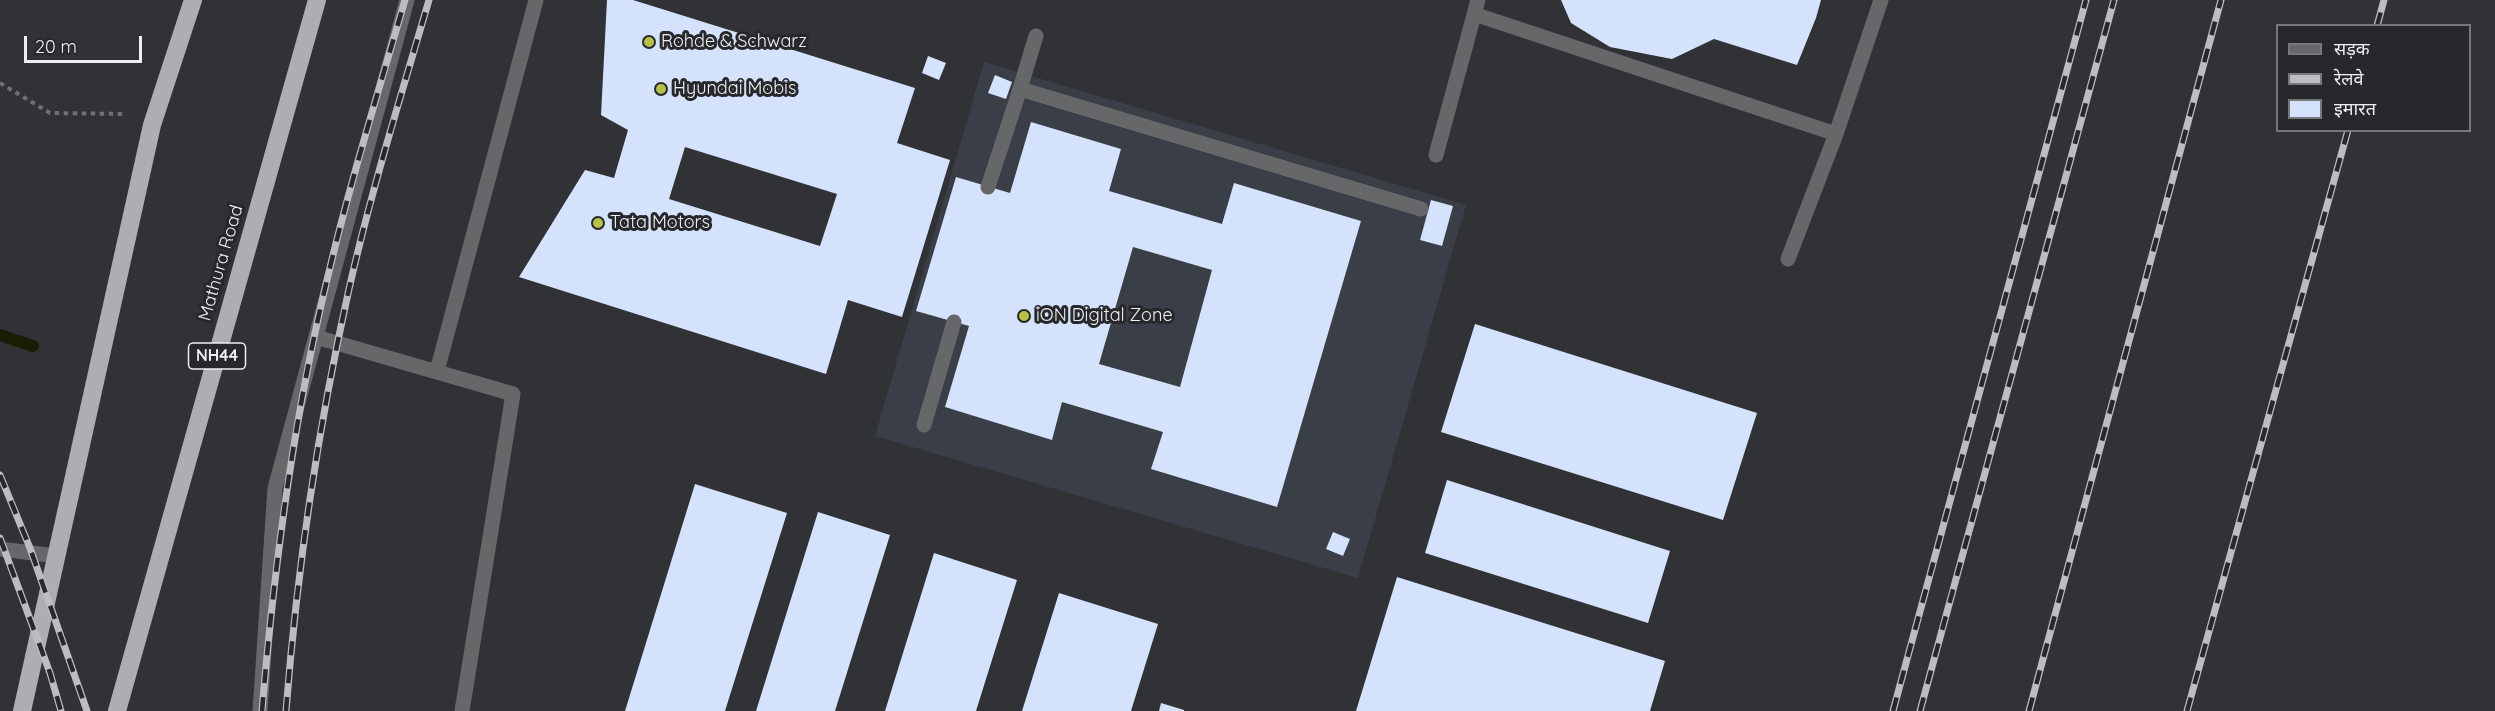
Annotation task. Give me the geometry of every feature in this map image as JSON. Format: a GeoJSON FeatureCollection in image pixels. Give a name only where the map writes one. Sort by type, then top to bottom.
{"type":"FeatureCollection","features":[{"type":"Feature","properties":{"kind":"highway"},"geometry":{"type":"LineString","coordinates":[[22,711],[152,125],[193,0]]}},
{"type":"Feature","properties":{"kind":"highway","name":"Mathura Road"},"geometry":{"type":"LineString","coordinates":[[117,711],[317,0]]}},
{"type":"Feature","properties":{"kind":"street"},"geometry":{"type":"LineString","coordinates":[[260,711],[275,488],[407,0]]}},
{"type":"Feature","properties":{"kind":"street"},"geometry":{"type":"LineString","coordinates":[[437,371],[536,0]]}},
{"type":"Feature","properties":{"kind":"street"},"geometry":{"type":"LineString","coordinates":[[1788,259],[1836,134],[1881,0]]}},
{"type":"Feature","properties":{"kind":"street"},"geometry":{"type":"LineString","coordinates":[[1436,155],[1476,7],[1836,134]]}},
{"type":"Feature","properties":{"kind":"street"},"geometry":{"type":"LineString","coordinates":[[988,187],[1036,36]]}},
{"type":"Feature","properties":{"kind":"street"},"geometry":{"type":"LineString","coordinates":[[1020,89],[1421,210]]}},
{"type":"Feature","properties":{"kind":"street"},"geometry":{"type":"LineString","coordinates":[[924,425],[954,322]]}},
{"type":"Feature","properties":{"kind":"street"},"geometry":{"type":"LineString","coordinates":[[316,337],[409,362],[513,394],[462,711]]}},
{"type":"Feature","properties":{"kind":"street"},"geometry":{"type":"LineString","coordinates":[[0,549],[56,556]]}},
{"type":"Feature","properties":{"kind":"path"},"geometry":{"type":"LineString","coordinates":[[0,83],[50,113],[127,114],[152,125]]}},
{"type":"Feature","properties":{"kind":"shaded area"},"geometry":{"type":"Polygon","coordinates":[[[984,62],[1466,205],[1358,578],[875,436],[984,62]]]}},
{"type":"Feature","properties":{"kind":"building"},"geometry":{"type":"Polygon","coordinates":[[[607,0],[633,0],[915,88],[897,143],[950,160],[902,317],[848,300],[826,374],[519,277],[585,170],[614,178],[628,130],[601,115],[607,0]],[[685,147],[669,199],[820,246],[837,194],[685,147]]]}},
{"type":"Feature","properties":{"kind":"building"},"geometry":{"type":"Polygon","coordinates":[[[1561,0],[1821,0],[1797,65],[1714,39],[1672,59],[1610,47],[1571,23],[1561,0]]]}},
{"type":"Feature","properties":{"kind":"building"},"geometry":{"type":"Polygon","coordinates":[[[928,56],[946,63],[939,80],[922,73],[928,56]]]}},
{"type":"Feature","properties":{"kind":"building"},"geometry":{"type":"Polygon","coordinates":[[[995,75],[1012,82],[1006,99],[988,93],[995,75]]]}},
{"type":"Feature","properties":{"kind":"building","name":"iON Digital Zone"},"geometry":{"type":"Polygon","coordinates":[[[1031,122],[1121,149],[1109,191],[1222,224],[1234,183],[1361,221],[1277,507],[1151,469],[1163,432],[1062,402],[1052,440],[945,407],[969,326],[916,311],[956,177],[1010,193],[1031,122]],[[1133,247],[1099,364],[1180,387],[1212,270],[1133,247]]]}},
{"type":"Feature","properties":{"kind":"building"},"geometry":{"type":"Polygon","coordinates":[[[1431,200],[1453,206],[1442,246],[1420,240],[1431,200]]]}},
{"type":"Feature","properties":{"kind":"building"},"geometry":{"type":"Polygon","coordinates":[[[1475,324],[1757,413],[1723,520],[1441,432],[1475,324]]]}},
{"type":"Feature","properties":{"kind":"building"},"geometry":{"type":"Polygon","coordinates":[[[1447,480],[1670,551],[1648,623],[1425,553],[1447,480]]]}},
{"type":"Feature","properties":{"kind":"building"},"geometry":{"type":"Polygon","coordinates":[[[695,484],[787,513],[725,711],[625,711],[695,484]]]}},
{"type":"Feature","properties":{"kind":"building"},"geometry":{"type":"Polygon","coordinates":[[[818,512],[890,535],[835,711],[756,711],[818,512]]]}},
{"type":"Feature","properties":{"kind":"building"},"geometry":{"type":"Polygon","coordinates":[[[1333,532],[1350,539],[1343,556],[1326,549],[1333,532]]]}},
{"type":"Feature","properties":{"kind":"building"},"geometry":{"type":"Polygon","coordinates":[[[934,553],[1017,580],[976,711],[885,711],[934,553]]]}},
{"type":"Feature","properties":{"kind":"building"},"geometry":{"type":"Polygon","coordinates":[[[1397,577],[1665,661],[1650,711],[1356,711],[1397,577]]]}},
{"type":"Feature","properties":{"kind":"building"},"geometry":{"type":"Polygon","coordinates":[[[1059,593],[1158,624],[1131,711],[1022,711],[1059,593]]]}},
{"type":"Feature","properties":{"kind":"building"},"geometry":{"type":"Polygon","coordinates":[[[1161,703],[1184,710],[1184,711],[1159,711],[1161,703]]]}},
{"type":"Feature","properties":{"kind":"waterway"},"geometry":{"type":"LineString","coordinates":[[0,335],[33,346]]}},
{"type":"Feature","properties":{"kind":"railway"},"geometry":{"type":"LineString","coordinates":[[262,711],[272,603],[286,494],[304,387],[345,210],[405,0]]}},
{"type":"Feature","properties":{"kind":"railway"},"geometry":{"type":"LineString","coordinates":[[286,711],[296,605],[310,499],[338,341],[367,216],[429,0]]}},
{"type":"Feature","properties":{"kind":"railway"},"geometry":{"type":"LineString","coordinates":[[1893,711],[2086,0]]}},
{"type":"Feature","properties":{"kind":"railway"},"geometry":{"type":"LineString","coordinates":[[1920,711],[2114,0]]}},
{"type":"Feature","properties":{"kind":"railway"},"geometry":{"type":"LineString","coordinates":[[2029,711],[2221,0]]}},
{"type":"Feature","properties":{"kind":"railway"},"geometry":{"type":"LineString","coordinates":[[2378,24],[2384,0]]}},
{"type":"Feature","properties":{"kind":"railway"},"geometry":{"type":"LineString","coordinates":[[2187,711],[2347,132]]}},
{"type":"Feature","properties":{"kind":"railway"},"geometry":{"type":"LineString","coordinates":[[0,475],[30,548],[87,711]]}},
{"type":"Feature","properties":{"kind":"railway"},"geometry":{"type":"LineString","coordinates":[[0,538],[50,673],[61,711]]}},
{"type":"Feature","properties":{"kind":"place","name":"Rohde & Schwarz"},"geometry":{"type":"Point","coordinates":[649,42]}},
{"type":"Feature","properties":{"kind":"place","name":"Hyundai Mobis"},"geometry":{"type":"Point","coordinates":[661,89]}},
{"type":"Feature","properties":{"kind":"place","name":"Tata Motors"},"geometry":{"type":"Point","coordinates":[598,223]}},
{"type":"Feature","properties":{"kind":"place","name":"iON Digital Zone"},"geometry":{"type":"Point","coordinates":[1024,316]}}]}
